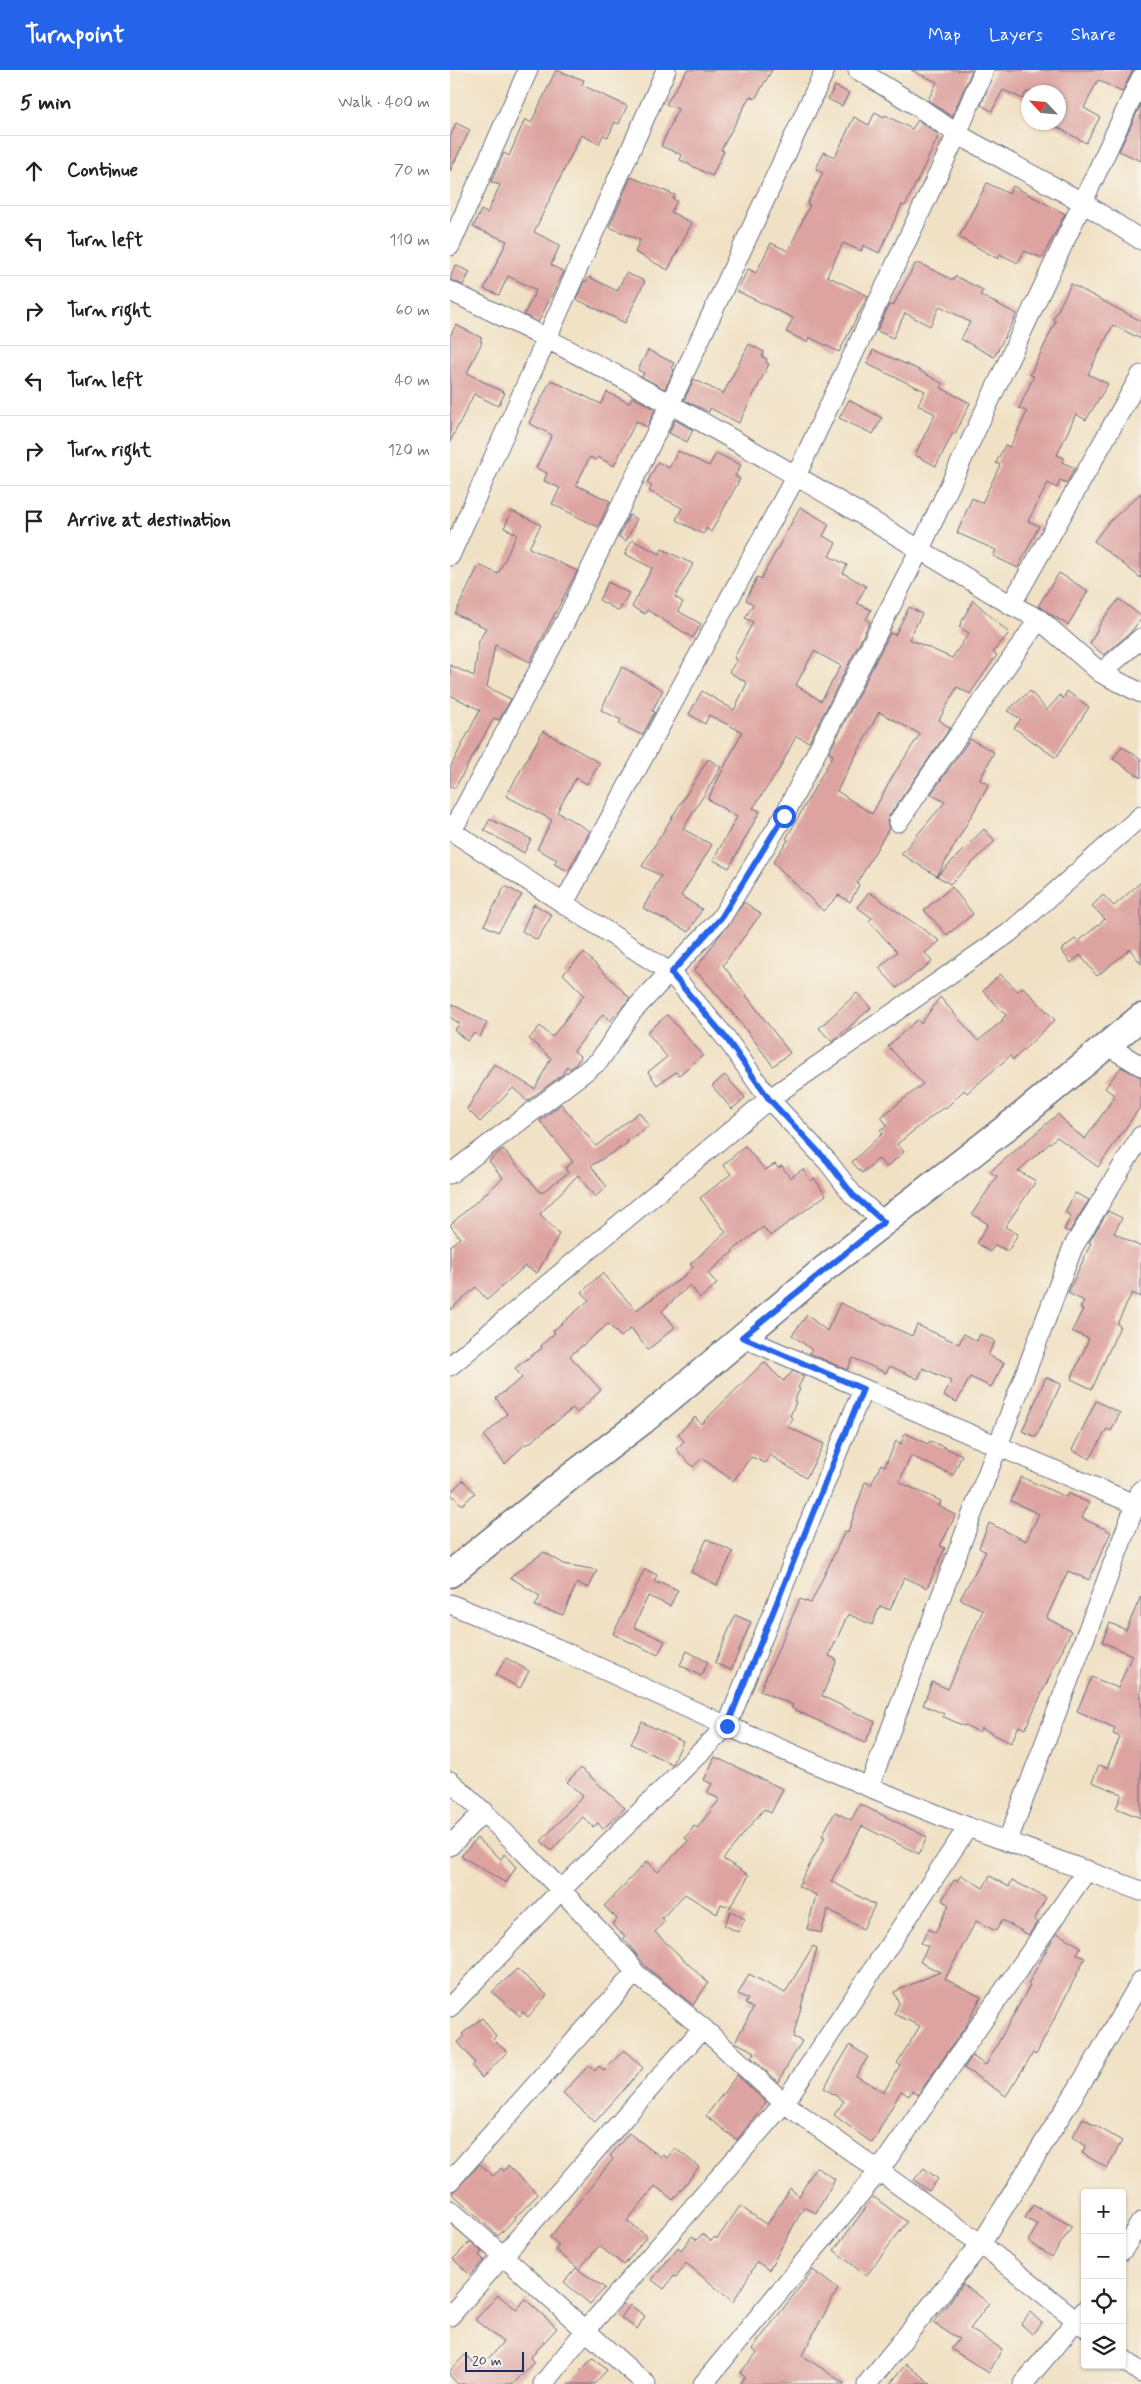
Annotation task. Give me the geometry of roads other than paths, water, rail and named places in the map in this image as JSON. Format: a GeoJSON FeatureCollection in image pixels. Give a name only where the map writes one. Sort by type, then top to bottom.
{"type":"FeatureCollection","features":[{"type":"Feature","properties":{"kind":"main road"},"geometry":{"type":"LineString","coordinates":[[450,1574],[643,1421],[742,1337],[884,1222],[1108,1046],[1141,1017]]}},
{"type":"Feature","properties":{"kind":"street"},"geometry":{"type":"LineString","coordinates":[[450,246],[528,70]]}},
{"type":"Feature","properties":{"kind":"street"},"geometry":{"type":"LineString","coordinates":[[450,556],[666,70]]}},
{"type":"Feature","properties":{"kind":"street"},"geometry":{"type":"LineString","coordinates":[[825,70],[670,404],[566,620],[452,836],[564,903],[671,973],[726,1038],[769,1099],[828,1162],[853,1195],[884,1222]]}},
{"type":"Feature","properties":{"kind":"street"},"geometry":{"type":"LineString","coordinates":[[858,70],[917,106],[957,134],[1082,202],[1141,240]]}},
{"type":"Feature","properties":{"kind":"street"},"geometry":{"type":"LineString","coordinates":[[564,903],[796,476],[957,134],[984,70]]}},
{"type":"Feature","properties":{"kind":"street"},"geometry":{"type":"LineString","coordinates":[[450,1174],[599,1061],[632,1012],[671,973],[721,918],[784,816],[920,549],[1141,78]]}},
{"type":"Feature","properties":{"kind":"street"},"geometry":{"type":"LineString","coordinates":[[450,291],[547,337],[796,476],[1011,605],[1039,619],[1101,673],[1141,693]]}},
{"type":"Feature","properties":{"kind":"street"},"geometry":{"type":"LineString","coordinates":[[1011,605],[1141,375]]}},
{"type":"Feature","properties":{"kind":"street"},"geometry":{"type":"LineString","coordinates":[[898,822],[1039,619]]}},
{"type":"Feature","properties":{"kind":"street"},"geometry":{"type":"LineString","coordinates":[[1101,673],[1141,638]]}},
{"type":"Feature","properties":{"kind":"street"},"geometry":{"type":"LineString","coordinates":[[450,1366],[769,1099],[1009,933],[1141,816]]}},
{"type":"Feature","properties":{"kind":"street"},"geometry":{"type":"LineString","coordinates":[[1108,1046],[1141,1066]]}},
{"type":"Feature","properties":{"kind":"street"},"geometry":{"type":"LineString","coordinates":[[869,1786],[1073,1247],[1141,1136]]}},
{"type":"Feature","properties":{"kind":"street"},"geometry":{"type":"LineString","coordinates":[[742,1337],[997,1446],[1139,1500],[1008,1840]]}},
{"type":"Feature","properties":{"kind":"street"},"geometry":{"type":"LineString","coordinates":[[450,2007],[560,1890],[727,1726],[863,1389]]}},
{"type":"Feature","properties":{"kind":"street"},"geometry":{"type":"LineString","coordinates":[[450,1604],[556,1648],[727,1726],[869,1786],[968,1827],[1008,1840],[1141,1891]]}},
{"type":"Feature","properties":{"kind":"street"},"geometry":{"type":"LineString","coordinates":[[450,1781],[484,1811],[627,1960],[635,1973],[703,2028],[784,2103],[1081,2318]]}},
{"type":"Feature","properties":{"kind":"street"},"geometry":{"type":"LineString","coordinates":[[450,1846],[484,1811]]}},
{"type":"Feature","properties":{"kind":"street"},"geometry":{"type":"LineString","coordinates":[[543,2384],[585,2332],[784,2103],[968,1827]]}},
{"type":"Feature","properties":{"kind":"street"},"geometry":{"type":"LineString","coordinates":[[703,2384],[879,2171],[1087,1870]]}},
{"type":"Feature","properties":{"kind":"street"},"geometry":{"type":"LineString","coordinates":[[450,2181],[635,1973]]}},
{"type":"Feature","properties":{"kind":"street"},"geometry":{"type":"LineString","coordinates":[[867,2384],[981,2244],[1093,2064],[1141,1981]]}},
{"type":"Feature","properties":{"kind":"street"},"geometry":{"type":"LineString","coordinates":[[450,2316],[703,2028]]}},
{"type":"Feature","properties":{"kind":"street"},"geometry":{"type":"LineString","coordinates":[[450,2210],[504,2255],[585,2332],[646,2384]]}},
{"type":"Feature","properties":{"kind":"street"},"geometry":{"type":"LineString","coordinates":[[1126,2246],[1141,2222]]}},
{"type":"Feature","properties":{"kind":"street"},"geometry":{"type":"LineString","coordinates":[[1023,2384],[1081,2320]]}},
{"type":"Feature","properties":{"kind":"street"},"geometry":{"type":"LineString","coordinates":[[1126,2361],[1141,2373]]}}]}
